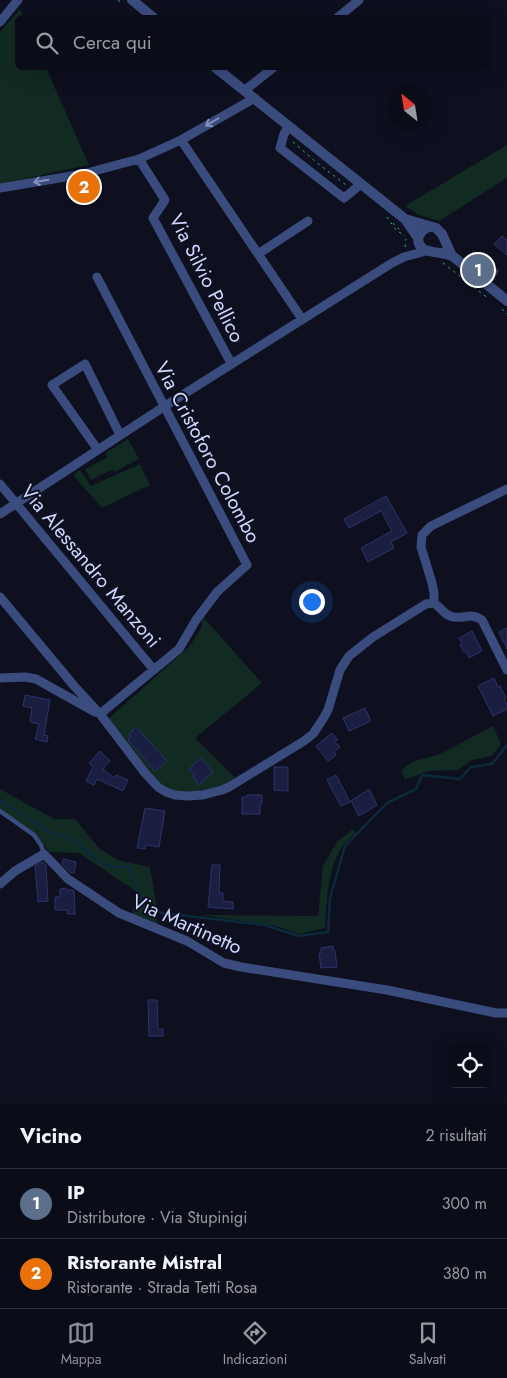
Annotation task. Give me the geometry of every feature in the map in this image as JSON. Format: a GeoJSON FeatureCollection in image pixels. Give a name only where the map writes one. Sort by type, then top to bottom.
{"type":"FeatureCollection","features":[{"type":"Feature","properties":{"kind":"street"},"geometry":{"type":"LineString","coordinates":[[0,22],[18,0]]}},
{"type":"Feature","properties":{"kind":"street"},"geometry":{"type":"LineString","coordinates":[[132,0],[150,15]]}},
{"type":"Feature","properties":{"kind":"street"},"geometry":{"type":"LineString","coordinates":[[341,15],[359,0]]}},
{"type":"Feature","properties":{"kind":"street"},"geometry":{"type":"LineString","coordinates":[[219,70],[405,219],[436,228],[440,231],[452,256],[507,301]]}},
{"type":"Feature","properties":{"kind":"street"},"geometry":{"type":"LineString","coordinates":[[245,90],[270,70]]}},
{"type":"Feature","properties":{"kind":"street"},"geometry":{"type":"LineString","coordinates":[[0,188],[83,174],[140,160],[181,140],[255,98]]}},
{"type":"Feature","properties":{"kind":"street"},"geometry":{"type":"LineString","coordinates":[[289,126],[284,134],[280,148],[344,198],[361,184]]}},
{"type":"Feature","properties":{"kind":"street"},"geometry":{"type":"LineString","coordinates":[[181,140],[302,319]]}},
{"type":"Feature","properties":{"kind":"street","name":"Via Silvio Pellico"},"geometry":{"type":"LineString","coordinates":[[140,160],[165,200],[153,218],[231,363]]}},
{"type":"Feature","properties":{"kind":"street"},"geometry":{"type":"LineString","coordinates":[[405,219],[423,249],[452,256]]}},
{"type":"Feature","properties":{"kind":"street"},"geometry":{"type":"LineString","coordinates":[[258,254],[308,221]]}},
{"type":"Feature","properties":{"kind":"street"},"geometry":{"type":"LineString","coordinates":[[404,257],[418,240],[421,230],[428,227]]}},
{"type":"Feature","properties":{"kind":"street"},"geometry":{"type":"LineString","coordinates":[[0,514],[231,363],[392,263],[404,257],[430,251],[441,246],[443,238]]}},
{"type":"Feature","properties":{"kind":"street","name":"Via Cristoforo Colombo"},"geometry":{"type":"LineString","coordinates":[[97,277],[247,565],[217,592],[196,620],[179,649],[100,714]]}},
{"type":"Feature","properties":{"kind":"street"},"geometry":{"type":"LineString","coordinates":[[98,450],[52,385],[85,364],[120,435]]}},
{"type":"Feature","properties":{"kind":"street","name":"Via Alessandro Manzoni"},"geometry":{"type":"LineString","coordinates":[[0,484],[154,670]]}},
{"type":"Feature","properties":{"kind":"street"},"geometry":{"type":"LineString","coordinates":[[507,489],[431,526],[422,535],[421,547],[432,583],[434,603],[453,618],[474,616],[482,620],[507,670]]}},
{"type":"Feature","properties":{"kind":"street"},"geometry":{"type":"LineString","coordinates":[[0,597],[100,714],[145,773],[158,787],[176,796],[203,795],[229,787],[294,748],[313,734],[328,710],[336,679],[349,656],[373,637],[409,614],[426,604],[434,603]]}},
{"type":"Feature","properties":{"kind":"street"},"geometry":{"type":"LineString","coordinates":[[0,678],[25,677],[36,679],[100,714]]}},
{"type":"Feature","properties":{"kind":"street"},"geometry":{"type":"LineString","coordinates":[[0,884],[15,871],[44,854]]}},
{"type":"Feature","properties":{"kind":"street","name":"Via Martinetto"},"geometry":{"type":"LineString","coordinates":[[44,854],[68,879],[119,914],[187,941],[224,962],[241,967],[387,990],[496,1013],[507,1013]]}},
{"type":"Feature","properties":{"kind":"lane"},"geometry":{"type":"LineString","coordinates":[[461,264],[474,254],[489,266],[496,272],[488,286]]}},
{"type":"Feature","properties":{"kind":"lane"},"geometry":{"type":"LineString","coordinates":[[0,811],[34,835],[41,845],[44,854]]}},
{"type":"Feature","properties":{"kind":"green space"},"geometry":{"type":"Polygon","coordinates":[[[20,9],[22,15],[15,15],[15,70],[47,70],[89,165],[0,184],[0,32],[20,9]]]}},
{"type":"Feature","properties":{"kind":"green space"},"geometry":{"type":"Polygon","coordinates":[[[507,145],[507,178],[439,221],[419,215],[405,206],[507,145]]]}},
{"type":"Feature","properties":{"kind":"green space"},"geometry":{"type":"Polygon","coordinates":[[[128,439],[139,459],[114,472],[113,469],[91,480],[85,469],[107,458],[106,453],[128,439]]]}},
{"type":"Feature","properties":{"kind":"green space"},"geometry":{"type":"Polygon","coordinates":[[[140,464],[150,485],[102,508],[73,475],[80,470],[91,486],[140,464]]]}},
{"type":"Feature","properties":{"kind":"green space"},"geometry":{"type":"Polygon","coordinates":[[[203,617],[262,683],[195,738],[237,780],[219,787],[193,793],[170,791],[154,778],[108,719],[189,647],[202,627],[203,617]]]}},
{"type":"Feature","properties":{"kind":"green space"},"geometry":{"type":"Polygon","coordinates":[[[493,726],[501,744],[492,756],[472,760],[458,770],[428,771],[405,780],[401,770],[412,762],[440,754],[493,726]]]}},
{"type":"Feature","properties":{"kind":"green space"},"geometry":{"type":"Polygon","coordinates":[[[0,789],[54,819],[75,819],[100,849],[118,860],[150,867],[157,909],[157,922],[164,935],[130,922],[137,892],[79,853],[49,852],[40,839],[0,809],[0,789]]]}},
{"type":"Feature","properties":{"kind":"green space"},"geometry":{"type":"Polygon","coordinates":[[[353,829],[356,832],[342,847],[333,866],[327,897],[325,928],[299,934],[276,926],[203,915],[318,916],[323,866],[337,842],[353,829]]]}},
{"type":"Feature","properties":{"kind":"building"},"geometry":{"type":"Polygon","coordinates":[[[502,236],[507,240],[507,255],[494,244],[502,236]]]}},
{"type":"Feature","properties":{"kind":"building"},"geometry":{"type":"Polygon","coordinates":[[[386,496],[407,533],[391,542],[394,548],[368,562],[361,548],[392,531],[381,511],[349,528],[344,519],[386,496]]]}},
{"type":"Feature","properties":{"kind":"building"},"geometry":{"type":"Polygon","coordinates":[[[507,628],[507,649],[499,632],[507,628]]]}},
{"type":"Feature","properties":{"kind":"building"},"geometry":{"type":"Polygon","coordinates":[[[472,631],[482,651],[469,658],[466,651],[464,652],[460,645],[462,644],[459,638],[472,631]]]}},
{"type":"Feature","properties":{"kind":"building"},"geometry":{"type":"Polygon","coordinates":[[[494,678],[506,698],[504,699],[507,709],[493,716],[478,686],[494,678]]]}},
{"type":"Feature","properties":{"kind":"building"},"geometry":{"type":"Polygon","coordinates":[[[25,695],[50,700],[44,735],[48,736],[47,742],[35,739],[39,724],[30,722],[32,708],[23,706],[25,695]]]}},
{"type":"Feature","properties":{"kind":"building"},"geometry":{"type":"Polygon","coordinates":[[[365,708],[371,721],[349,731],[343,718],[365,708]]]}},
{"type":"Feature","properties":{"kind":"building"},"geometry":{"type":"Polygon","coordinates":[[[136,727],[167,761],[155,771],[128,740],[131,737],[129,734],[136,727]]]}},
{"type":"Feature","properties":{"kind":"building"},"geometry":{"type":"Polygon","coordinates":[[[332,733],[338,740],[335,742],[340,747],[334,752],[336,755],[328,761],[316,746],[332,733]]]}},
{"type":"Feature","properties":{"kind":"building"},"geometry":{"type":"Polygon","coordinates":[[[100,751],[110,761],[103,769],[114,778],[116,775],[128,780],[123,791],[97,779],[94,785],[86,781],[93,767],[89,763],[100,751]]]}},
{"type":"Feature","properties":{"kind":"building"},"geometry":{"type":"Polygon","coordinates":[[[201,758],[213,772],[199,785],[193,777],[195,775],[189,769],[201,758]]]}},
{"type":"Feature","properties":{"kind":"building"},"geometry":{"type":"Polygon","coordinates":[[[274,767],[288,767],[288,791],[274,790],[274,767]]]}},
{"type":"Feature","properties":{"kind":"building"},"geometry":{"type":"Polygon","coordinates":[[[336,775],[350,802],[341,806],[327,780],[336,775]]]}},
{"type":"Feature","properties":{"kind":"building"},"geometry":{"type":"Polygon","coordinates":[[[369,789],[377,805],[359,816],[351,801],[369,789]]]}},
{"type":"Feature","properties":{"kind":"building"},"geometry":{"type":"Polygon","coordinates":[[[247,795],[262,795],[260,814],[242,814],[242,797],[247,797],[247,795]]]}},
{"type":"Feature","properties":{"kind":"building"},"geometry":{"type":"Polygon","coordinates":[[[145,808],[165,811],[159,847],[146,845],[145,849],[137,848],[145,808]]]}},
{"type":"Feature","properties":{"kind":"building"},"geometry":{"type":"Polygon","coordinates":[[[63,859],[76,862],[74,873],[71,873],[62,864],[63,859]]]}},
{"type":"Feature","properties":{"kind":"building"},"geometry":{"type":"Polygon","coordinates":[[[42,862],[46,865],[48,901],[38,902],[35,866],[42,862]]]}},
{"type":"Feature","properties":{"kind":"building"},"geometry":{"type":"Polygon","coordinates":[[[212,865],[220,865],[219,893],[223,893],[223,901],[233,902],[233,909],[208,907],[212,865]]]}},
{"type":"Feature","properties":{"kind":"building"},"geometry":{"type":"Polygon","coordinates":[[[66,888],[66,890],[74,891],[75,914],[67,914],[67,910],[55,910],[55,897],[60,897],[60,889],[66,888]]]}},
{"type":"Feature","properties":{"kind":"building"},"geometry":{"type":"Polygon","coordinates":[[[333,946],[337,967],[321,968],[319,953],[321,953],[321,948],[333,946]]]}},
{"type":"Feature","properties":{"kind":"building"},"geometry":{"type":"Polygon","coordinates":[[[148,1000],[157,1000],[158,1029],[163,1029],[163,1036],[149,1036],[148,1000]]]}},
{"type":"Feature","properties":{"kind":"waterway"},"geometry":{"type":"LineString","coordinates":[[0,800],[45,830],[74,840],[104,865],[130,868],[145,911],[265,925],[298,936],[328,932],[330,898],[345,846],[387,803],[416,789],[422,775],[460,779],[471,767],[492,764],[507,745]]}},
{"type":"Feature","properties":{"kind":"place","name":"Ristorante Mistral"},"geometry":{"type":"Point","coordinates":[84,187]}},
{"type":"Feature","properties":{"kind":"place","name":"IP"},"geometry":{"type":"Point","coordinates":[478,270]}}]}
